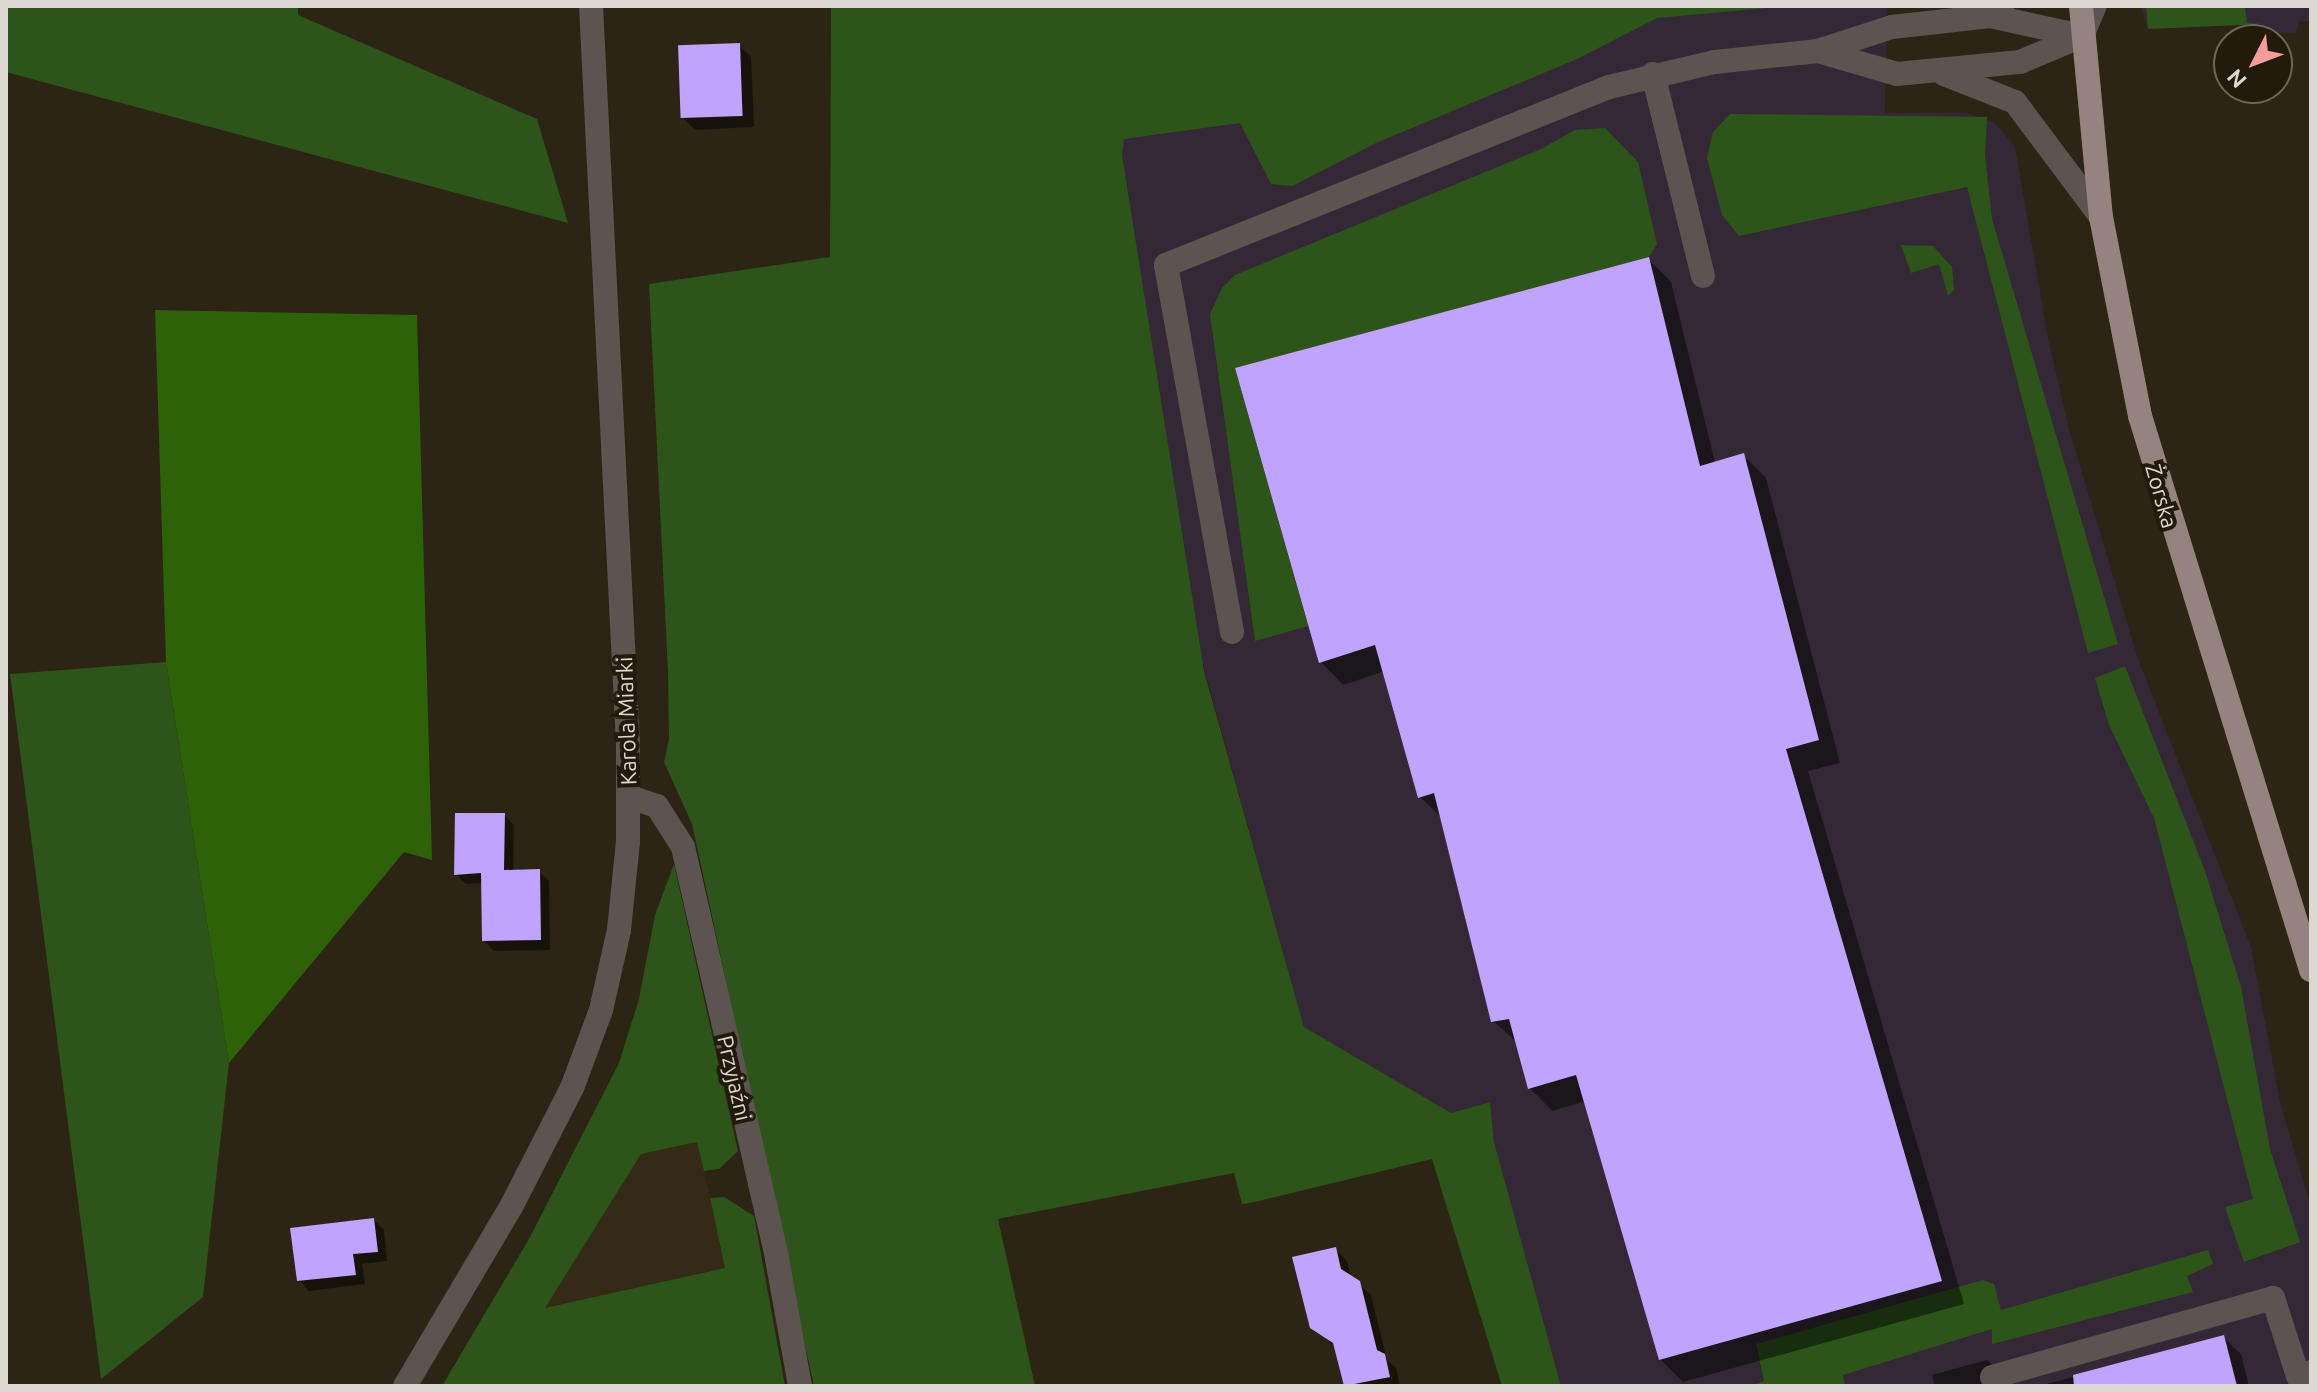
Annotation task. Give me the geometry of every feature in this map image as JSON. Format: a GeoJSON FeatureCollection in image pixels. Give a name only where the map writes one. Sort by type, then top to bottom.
{"type":"FeatureCollection","features":[{"type":"Feature","properties":{"kind":"main road","name":"Żorska"},"geometry":{"type":"LineString","coordinates":[[2081,6],[2101,217],[2163,502],[2311,970]]}},
{"type":"Feature","properties":{"kind":"street","name":"Karola Miarki"},"geometry":{"type":"LineString","coordinates":[[405,1386],[512,1205],[587,1052],[619,930],[629,797],[591,6]]}},
{"type":"Feature","properties":{"kind":"street"},"geometry":{"type":"LineString","coordinates":[[1818,51],[1897,74],[1941,73],[2031,60],[2082,36],[2095,6]]}},
{"type":"Feature","properties":{"kind":"street"},"geometry":{"type":"LineString","coordinates":[[1232,632],[1166,265],[1222,247],[1549,107],[1653,74],[1818,51],[1892,27],[1996,11],[2082,36]]}},
{"type":"Feature","properties":{"kind":"street"},"geometry":{"type":"LineString","coordinates":[[1941,73],[2015,102],[2101,217]]}},
{"type":"Feature","properties":{"kind":"street"},"geometry":{"type":"LineString","coordinates":[[1653,74],[1703,276]]}},
{"type":"Feature","properties":{"kind":"street","name":"Przyjaźni"},"geometry":{"type":"LineString","coordinates":[[629,797],[657,806],[683,847],[777,1259],[800,1386]]}},
{"type":"Feature","properties":{"kind":"street"},"geometry":{"type":"LineString","coordinates":[[1992,1377],[2273,1298],[2298,1376],[2311,1372]]}},
{"type":"Feature","properties":{"kind":"shaded area"},"geometry":{"type":"Polygon","coordinates":[[[1519,6],[1887,6],[1885,113],[1966,113],[1994,122],[2015,147],[2048,338],[2069,429],[2138,659],[2251,947],[2280,1102],[2311,1207],[2311,1386],[1845,1386],[1842,1375],[1993,1328],[1756,1345],[1764,1381],[1748,1386],[1561,1386],[1494,1142],[1490,1102],[1451,1113],[1304,1027],[1205,671],[1068,113],[1519,6]]]}},
{"type":"Feature","properties":{"kind":"shaded area"},"geometry":{"type":"Polygon","coordinates":[[[2141,6],[2311,6],[2311,21],[2300,21],[2295,33],[2293,24],[2213,24],[2148,29],[2141,6]]]}},
{"type":"Feature","properties":{"kind":"shaded area"},"geometry":{"type":"Polygon","coordinates":[[[698,1142],[725,1268],[544,1309],[641,1154],[698,1142]]]}},
{"type":"Feature","properties":{"kind":"green space"},"geometry":{"type":"Polygon","coordinates":[[[6,6],[298,6],[298,15],[537,119],[568,223],[6,72],[6,6]]]}},
{"type":"Feature","properties":{"kind":"green space"},"geometry":{"type":"Polygon","coordinates":[[[831,6],[1787,6],[1657,18],[1577,59],[1376,143],[1292,186],[1271,184],[1240,123],[1124,139],[1122,155],[1204,671],[1304,1027],[1451,1113],[1490,1102],[1494,1142],[1561,1386],[1502,1386],[1432,1159],[1250,1203],[1242,1204],[1234,1173],[998,1219],[1035,1386],[814,1386],[692,824],[664,762],[669,739],[668,672],[649,284],[830,257],[831,6]]]}},
{"type":"Feature","properties":{"kind":"green space"},"geometry":{"type":"Polygon","coordinates":[[[2146,6],[2245,6],[2247,23],[2263,24],[2213,24],[2148,29],[2146,6]]]}},
{"type":"Feature","properties":{"kind":"green space"},"geometry":{"type":"Polygon","coordinates":[[[1730,114],[1987,117],[1985,155],[1992,219],[2118,644],[2088,653],[1967,187],[1739,236],[1722,215],[1707,158],[1713,132],[1730,114]]]}},
{"type":"Feature","properties":{"kind":"green space"},"geometry":{"type":"Polygon","coordinates":[[[1605,128],[1638,162],[1657,244],[1649,257],[1235,368],[1308,626],[1255,641],[1210,314],[1222,288],[1235,275],[1541,149],[1575,130],[1605,128]]]}},
{"type":"Feature","properties":{"kind":"green space"},"geometry":{"type":"Polygon","coordinates":[[[1901,245],[1933,246],[1952,267],[1954,290],[1948,296],[1939,264],[1911,273],[1901,245]]]}},
{"type":"Feature","properties":{"kind":"green space"},"geometry":{"type":"Polygon","coordinates":[[[155,310],[417,315],[432,860],[404,852],[229,1063],[166,662],[155,310]]]}},
{"type":"Feature","properties":{"kind":"green space"},"geometry":{"type":"Polygon","coordinates":[[[166,662],[229,1063],[203,1297],[101,1379],[10,674],[166,662]]]}},
{"type":"Feature","properties":{"kind":"green space"},"geometry":{"type":"Polygon","coordinates":[[[2125,666],[2205,871],[2241,987],[2270,1149],[2300,1242],[2244,1262],[2225,1207],[2253,1199],[2154,818],[2109,725],[2095,678],[2125,666]]]}},
{"type":"Feature","properties":{"kind":"green space"},"geometry":{"type":"Polygon","coordinates":[[[674,864],[738,1151],[719,1169],[704,1171],[697,1142],[641,1154],[545,1308],[725,1268],[710,1198],[724,1197],[754,1216],[785,1386],[442,1386],[529,1239],[619,1063],[639,999],[655,915],[674,864]]]}},
{"type":"Feature","properties":{"kind":"green space"},"geometry":{"type":"Polygon","coordinates":[[[2208,1250],[2213,1264],[2187,1276],[2193,1292],[1992,1344],[1992,1329],[1843,1375],[1845,1386],[1748,1386],[1764,1381],[1756,1344],[1983,1280],[1994,1284],[2001,1310],[2208,1250]]]}},
{"type":"Feature","properties":{"kind":"building"},"geometry":{"type":"Polygon","coordinates":[[[740,43],[743,116],[681,118],[678,45],[740,43]]]}},
{"type":"Feature","properties":{"kind":"building"},"geometry":{"type":"Polygon","coordinates":[[[1649,257],[1700,466],[1744,453],[1819,740],[1786,749],[1942,1281],[1659,1360],[1576,1075],[1528,1089],[1509,1019],[1491,1022],[1434,793],[1418,798],[1375,645],[1319,663],[1235,368],[1649,257]]]}},
{"type":"Feature","properties":{"kind":"building"},"geometry":{"type":"Polygon","coordinates":[[[455,813],[505,813],[504,870],[540,869],[541,940],[482,941],[481,873],[454,875],[455,813]]]}},
{"type":"Feature","properties":{"kind":"building"},"geometry":{"type":"Polygon","coordinates":[[[374,1218],[378,1252],[353,1254],[356,1275],[297,1281],[290,1228],[374,1218]]]}},
{"type":"Feature","properties":{"kind":"building"},"geometry":{"type":"Polygon","coordinates":[[[1336,1247],[1341,1269],[1360,1281],[1377,1350],[1385,1354],[1390,1377],[1344,1386],[1333,1343],[1310,1328],[1292,1257],[1336,1247]]]}},
{"type":"Feature","properties":{"kind":"building"},"geometry":{"type":"Polygon","coordinates":[[[2224,1335],[2237,1386],[2074,1386],[2073,1375],[2224,1335]]]}}]}
